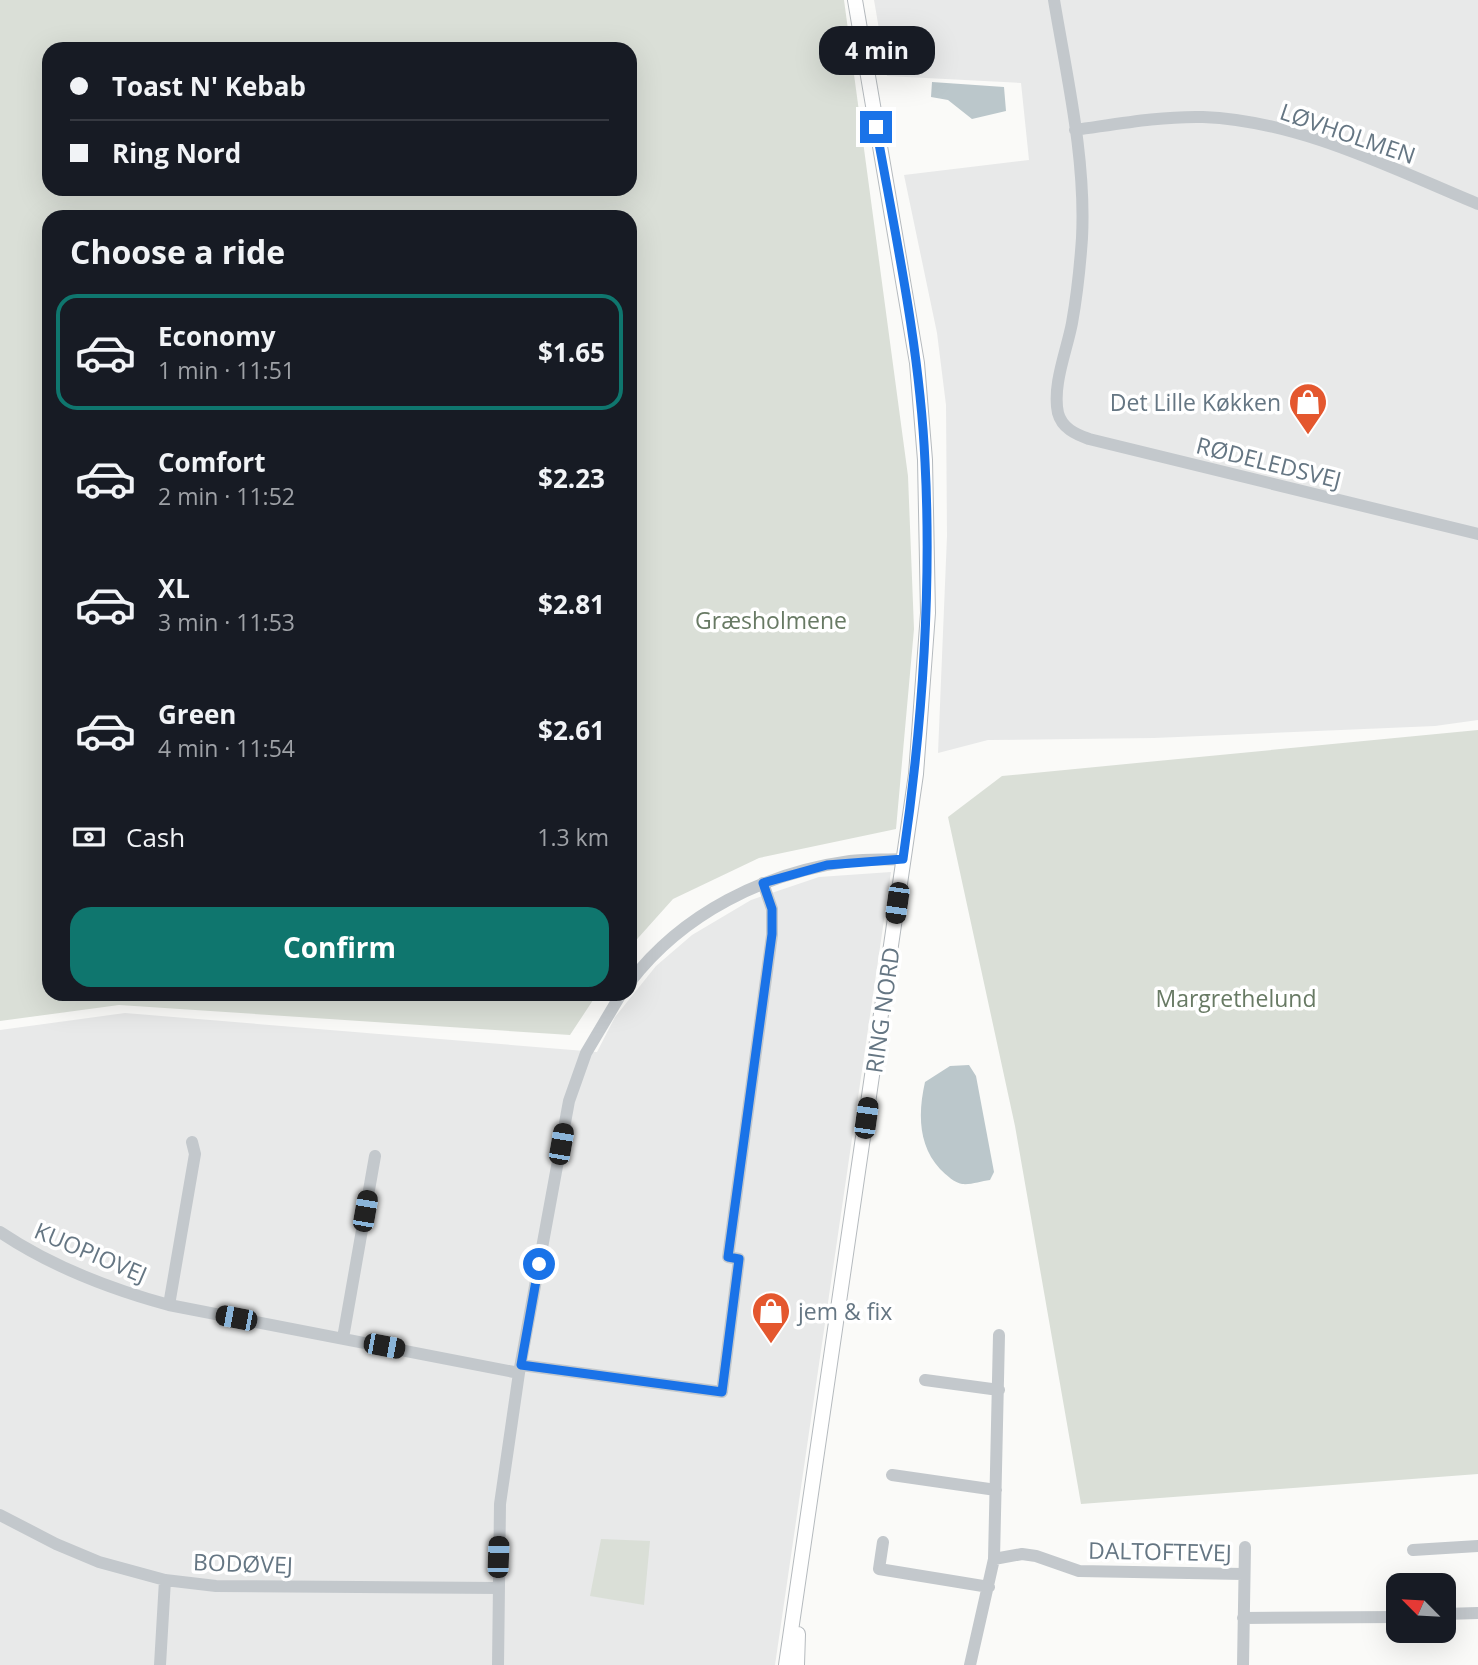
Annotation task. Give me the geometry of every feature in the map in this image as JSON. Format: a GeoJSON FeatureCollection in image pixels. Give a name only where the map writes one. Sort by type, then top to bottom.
{"type":"FeatureCollection","features":[{"type":"Feature","properties":{"kind":"main road","name":"RING NORD"},"geometry":{"type":"LineString","coordinates":[[786,1665],[916,774],[928,613],[925,460],[917,363],[855,0]]}},
{"type":"Feature","properties":{"kind":"main road","name":"RING NORD"},"geometry":{"type":"LineString","coordinates":[[797,1602],[797,1665]]}},
{"type":"Feature","properties":{"kind":"street"},"geometry":{"type":"LineString","coordinates":[[1054,0],[1075,130]]}},
{"type":"Feature","properties":{"kind":"street","name":"LØVHOLMEN"},"geometry":{"type":"LineString","coordinates":[[1075,130],[1153,119],[1204,117],[1251,123],[1341,148],[1478,204]]}},
{"type":"Feature","properties":{"kind":"street","name":"RØDELEDSVEJ"},"geometry":{"type":"LineString","coordinates":[[1075,130],[1082,204],[1080,269],[1058,392],[1059,415],[1069,431],[1089,439],[1478,534]]}},
{"type":"Feature","properties":{"kind":"street"},"geometry":{"type":"LineString","coordinates":[[637,975],[673,936],[718,906],[763,883],[827,865],[903,859]]}},
{"type":"Feature","properties":{"kind":"street","name":"KUOPIOVEJ"},"geometry":{"type":"LineString","coordinates":[[0,1232],[78,1275],[118,1291],[169,1305],[520,1369],[722,1392],[739,1259],[728,1257],[772,934],[772,909],[763,883]]}},
{"type":"Feature","properties":{"kind":"street"},"geometry":{"type":"LineString","coordinates":[[498,1665],[500,1504],[520,1369],[569,1101],[586,1053],[617,1001]]}},
{"type":"Feature","properties":{"kind":"street","name":"KUOPIOVEJ"},"geometry":{"type":"LineString","coordinates":[[169,1305],[195,1154],[192,1142]]}},
{"type":"Feature","properties":{"kind":"street"},"geometry":{"type":"LineString","coordinates":[[343,1338],[375,1156]]}},
{"type":"Feature","properties":{"kind":"street"},"geometry":{"type":"LineString","coordinates":[[970,1665],[994,1559],[999,1335]]}},
{"type":"Feature","properties":{"kind":"street"},"geometry":{"type":"LineString","coordinates":[[925,1380],[999,1390]]}},
{"type":"Feature","properties":{"kind":"street"},"geometry":{"type":"LineString","coordinates":[[892,1475],[996,1490]]}},
{"type":"Feature","properties":{"kind":"street","name":"BODØVEJ"},"geometry":{"type":"LineString","coordinates":[[0,1515],[47,1540],[99,1562],[165,1580],[216,1586],[498,1588]]}},
{"type":"Feature","properties":{"kind":"street"},"geometry":{"type":"LineString","coordinates":[[884,1542],[879,1569],[989,1587]]}},
{"type":"Feature","properties":{"kind":"street"},"geometry":{"type":"LineString","coordinates":[[1413,1550],[1478,1546]]}},
{"type":"Feature","properties":{"kind":"street"},"geometry":{"type":"LineString","coordinates":[[1243,1665],[1245,1547]]}},
{"type":"Feature","properties":{"kind":"street","name":"DALTOFTEVEJ"},"geometry":{"type":"LineString","coordinates":[[994,1559],[1035,1556],[1079,1571],[1243,1574]]}},
{"type":"Feature","properties":{"kind":"street"},"geometry":{"type":"LineString","coordinates":[[160,1665],[165,1580]]}},
{"type":"Feature","properties":{"kind":"street"},"geometry":{"type":"LineString","coordinates":[[1456,1613],[1478,1612]]}},
{"type":"Feature","properties":{"kind":"street"},"geometry":{"type":"LineString","coordinates":[[1243,1618],[1386,1617]]}},
{"type":"Feature","properties":{"kind":"shaded area"},"geometry":{"type":"Polygon","coordinates":[[[874,0],[1478,0],[1478,720],[1435,726],[1154,738],[988,740],[938,753],[947,536],[946,405],[937,333],[904,175],[1029,160],[1021,83],[887,76],[874,0]]]}},
{"type":"Feature","properties":{"kind":"shaded area"},"geometry":{"type":"Polygon","coordinates":[[[932,82],[1004,87],[1006,111],[972,119],[948,100],[931,97],[932,82]]]}},
{"type":"Feature","properties":{"kind":"shaded area"},"geometry":{"type":"Polygon","coordinates":[[[891,872],[775,1665],[0,1665],[0,1030],[125,1013],[597,1052],[615,1017],[628,1001],[637,1001],[637,990],[656,966],[692,935],[751,900],[819,877],[891,872]]]}},
{"type":"Feature","properties":{"kind":"shaded area"},"geometry":{"type":"Polygon","coordinates":[[[969,1065],[976,1076],[994,1172],[990,1180],[965,1184],[959,1183],[940,1169],[927,1150],[921,1105],[925,1082],[950,1066],[969,1065]]]}},
{"type":"Feature","properties":{"kind":"green space","name":"Græsholmene"},"geometry":{"type":"Polygon","coordinates":[[[0,0],[844,0],[908,476],[914,629],[896,829],[759,858],[673,899],[637,939],[637,210],[42,210],[42,1001],[592,1001],[570,1035],[119,1005],[0,1021],[0,0]]]}},
{"type":"Feature","properties":{"kind":"green space","name":"Margrethelund"},"geometry":{"type":"Polygon","coordinates":[[[1478,730],[1478,1474],[1081,1504],[1015,1126],[948,817],[1002,776],[1478,730]]]}},
{"type":"Feature","properties":{"kind":"green space"},"geometry":{"type":"Polygon","coordinates":[[[601,1539],[650,1541],[644,1605],[590,1596],[601,1539]]]}},
{"type":"Feature","properties":{"kind":"place","name":"Det Lille Køkken"},"geometry":{"type":"Point","coordinates":[1308,436]}},
{"type":"Feature","properties":{"kind":"place","name":"jem & fix"},"geometry":{"type":"Point","coordinates":[771,1345]}},
{"type":"Feature","properties":{"kind":"route"},"geometry":{"type":"LineString","coordinates":[[539,1264],[521,1365],[722,1392],[739,1259],[728,1257],[772,934],[772,909],[763,883],[827,865],[903,859],[916,774],[928,613],[929,559],[917,363],[876,127]]}}]}
